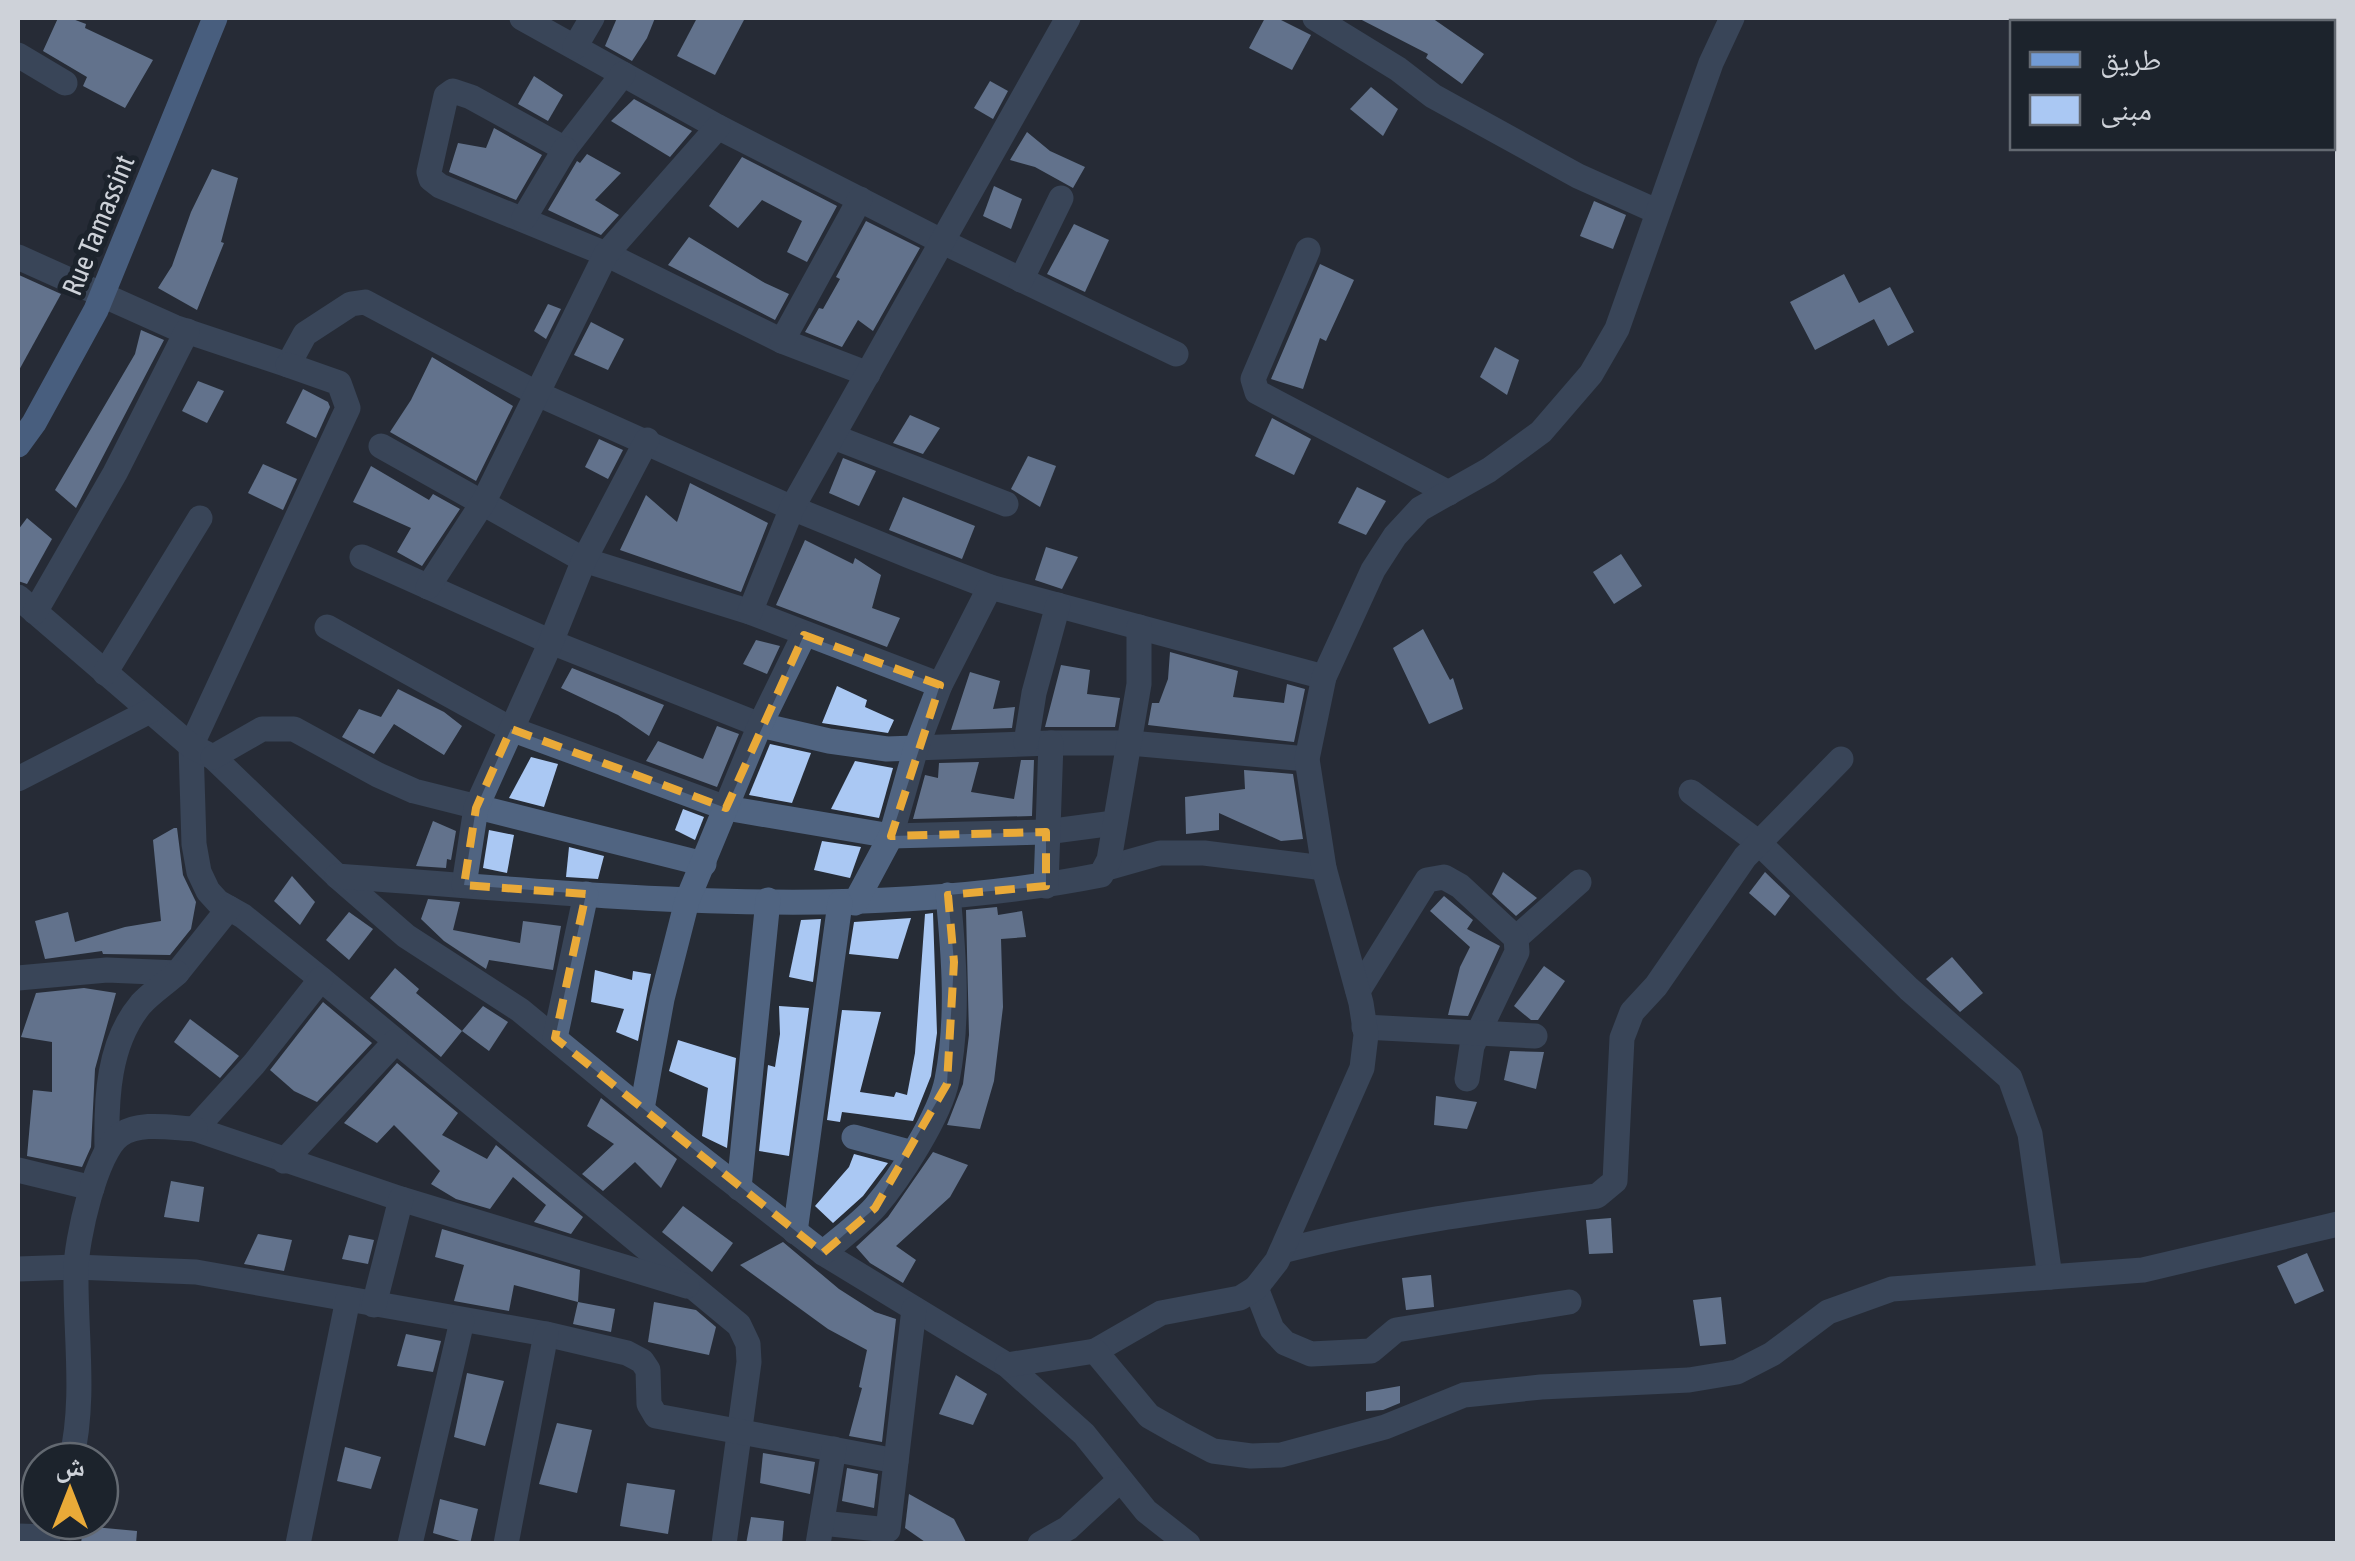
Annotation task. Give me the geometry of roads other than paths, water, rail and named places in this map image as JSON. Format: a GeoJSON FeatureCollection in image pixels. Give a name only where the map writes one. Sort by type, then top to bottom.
{"type":"FeatureCollection","features":[{"type":"Feature","properties":{"kind":"main road","name":"Rue Tamassint"},"geometry":{"type":"LineString","coordinates":[[18,445],[34,423],[103,294],[215,18]]}},
{"type":"Feature","properties":{"kind":"street"},"geometry":{"type":"LineString","coordinates":[[522,18],[718,127],[941,241],[1176,354]]}},
{"type":"Feature","properties":{"kind":"street"},"geometry":{"type":"LineString","coordinates":[[575,47],[592,18]]}},
{"type":"Feature","properties":{"kind":"street"},"geometry":{"type":"LineString","coordinates":[[750,612],[792,508],[1068,18]]}},
{"type":"Feature","properties":{"kind":"street"},"geometry":{"type":"LineString","coordinates":[[1315,18],[1398,69],[1433,96],[1578,176],[1656,211]]}},
{"type":"Feature","properties":{"kind":"street"},"geometry":{"type":"LineString","coordinates":[[1007,1365],[1095,1351],[1161,1313],[1240,1298],[1256,1288],[1282,1251],[1362,1068],[1364,1027],[1358,991],[1324,868],[1306,760],[1324,677],[1372,570],[1396,536],[1420,509],[1540,432],[1591,374],[1617,328],[1656,211],[1711,63],[1732,18]]}},
{"type":"Feature","properties":{"kind":"street"},"geometry":{"type":"LineString","coordinates":[[18,55],[65,83]]}},
{"type":"Feature","properties":{"kind":"street"},"geometry":{"type":"LineString","coordinates":[[524,218],[565,150],[623,74]]}},
{"type":"Feature","properties":{"kind":"street"},"geometry":{"type":"LineString","coordinates":[[565,150],[471,96],[454,91],[446,96],[429,172],[440,186],[606,254],[782,341],[868,374]]}},
{"type":"Feature","properties":{"kind":"street"},"geometry":{"type":"LineString","coordinates":[[428,587],[484,501],[606,254],[718,127]]}},
{"type":"Feature","properties":{"kind":"street"},"geometry":{"type":"LineString","coordinates":[[1020,280],[1060,198]]}},
{"type":"Feature","properties":{"kind":"street"},"geometry":{"type":"LineString","coordinates":[[782,341],[860,199]]}},
{"type":"Feature","properties":{"kind":"street"},"geometry":{"type":"LineString","coordinates":[[1308,250],[1254,379],[1257,392],[1449,493]]}},
{"type":"Feature","properties":{"kind":"street"},"geometry":{"type":"LineString","coordinates":[[18,257],[188,331],[339,383],[348,408],[202,751],[194,844],[200,872],[208,890],[229,908],[321,979],[739,1325],[748,1344],[749,1362],[724,1544]]}},
{"type":"Feature","properties":{"kind":"street"},"geometry":{"type":"LineString","coordinates":[[288,365],[306,334],[351,304],[365,302],[538,394],[792,508],[990,587],[1324,677]]}},
{"type":"Feature","properties":{"kind":"street"},"geometry":{"type":"LineString","coordinates":[[188,331],[115,472],[26,604],[202,751],[406,936],[520,1010],[823,1253],[1007,1365],[1084,1434],[1146,1511],[1188,1544]]}},
{"type":"Feature","properties":{"kind":"street"},"geometry":{"type":"LineString","coordinates":[[834,437],[1006,504]]}},
{"type":"Feature","properties":{"kind":"street"},"geometry":{"type":"LineString","coordinates":[[464,885],[476,808],[584,560],[647,440]]}},
{"type":"Feature","properties":{"kind":"street"},"geometry":{"type":"LineString","coordinates":[[382,446],[584,560],[750,612],[940,685]]}},
{"type":"Feature","properties":{"kind":"street"},"geometry":{"type":"LineString","coordinates":[[105,673],[200,518]]}},
{"type":"Feature","properties":{"kind":"street"},"geometry":{"type":"LineString","coordinates":[[362,557],[551,642],[760,725],[863,747],[1130,744],[1306,760]]}},
{"type":"Feature","properties":{"kind":"street"},"geometry":{"type":"LineString","coordinates":[[794,1232],[848,903],[890,836],[940,685],[990,587]]}},
{"type":"Feature","properties":{"kind":"street"},"geometry":{"type":"LineString","coordinates":[[1046,886],[1046,832],[1034,693],[1058,606]]}},
{"type":"Feature","properties":{"kind":"street"},"geometry":{"type":"LineString","coordinates":[[328,626],[511,730],[726,808],[890,836],[1046,832],[1114,824]]}},
{"type":"Feature","properties":{"kind":"street"},"geometry":{"type":"LineString","coordinates":[[1107,868],[1140,684],[1140,627]]}},
{"type":"Feature","properties":{"kind":"street"},"geometry":{"type":"LineString","coordinates":[[642,1109],[662,999],[687,901],[760,725],[804,635]]}},
{"type":"Feature","properties":{"kind":"street"},"geometry":{"type":"LineString","coordinates":[[18,779],[150,711]]}},
{"type":"Feature","properties":{"kind":"street"},"geometry":{"type":"LineString","coordinates":[[202,751],[262,729],[294,730],[414,790],[704,864]]}},
{"type":"Feature","properties":{"kind":"street"},"geometry":{"type":"LineString","coordinates":[[1282,1251],[1446,1216],[1598,1196],[1609,1188],[1615,1181],[1622,1038],[1632,1012],[1656,986],[1745,858],[1841,760]]}},
{"type":"Feature","properties":{"kind":"street"},"geometry":{"type":"LineString","coordinates":[[1691,792],[1759,843],[1909,989],[2010,1078],[2030,1134],[2050,1277]]}},
{"type":"Feature","properties":{"kind":"street"},"geometry":{"type":"LineString","coordinates":[[337,876],[687,901],[848,903],[1046,886],[1101,874],[1107,868],[1160,854],[1204,854],[1324,868]]}},
{"type":"Feature","properties":{"kind":"street"},"geometry":{"type":"LineString","coordinates":[[1358,991],[1426,880],[1444,877],[1460,886],[1516,938],[1517,952],[1478,1034],[1467,1079]]}},
{"type":"Feature","properties":{"kind":"street"},"geometry":{"type":"LineString","coordinates":[[1516,938],[1579,882]]}},
{"type":"Feature","properties":{"kind":"street"},"geometry":{"type":"LineString","coordinates":[[555,1038],[586,894]]}},
{"type":"Feature","properties":{"kind":"street"},"geometry":{"type":"LineString","coordinates":[[823,1253],[875,1208],[913,1153],[946,1084],[953,1028],[954,962],[948,894]]}},
{"type":"Feature","properties":{"kind":"street"},"geometry":{"type":"LineString","coordinates":[[739,1188],[768,900]]}},
{"type":"Feature","properties":{"kind":"street"},"geometry":{"type":"LineString","coordinates":[[74,1441],[80,1401],[76,1267],[92,1188],[107,1148],[106,1096],[116,1055],[141,1004],[178,973],[229,908]]}},
{"type":"Feature","properties":{"kind":"street"},"geometry":{"type":"LineString","coordinates":[[18,978],[107,970],[178,973]]}},
{"type":"Feature","properties":{"kind":"street"},"geometry":{"type":"LineString","coordinates":[[195,1128],[254,1064],[321,979]]}},
{"type":"Feature","properties":{"kind":"street"},"geometry":{"type":"LineString","coordinates":[[1364,1027],[1535,1036]]}},
{"type":"Feature","properties":{"kind":"street"},"geometry":{"type":"LineString","coordinates":[[284,1161],[395,1042]]}},
{"type":"Feature","properties":{"kind":"street"},"geometry":{"type":"LineString","coordinates":[[107,1148],[122,1133],[150,1126],[195,1128],[400,1199],[696,1288]]}},
{"type":"Feature","properties":{"kind":"street"},"geometry":{"type":"LineString","coordinates":[[854,1137],[913,1153]]}},
{"type":"Feature","properties":{"kind":"street"},"geometry":{"type":"LineString","coordinates":[[18,1170],[92,1188]]}},
{"type":"Feature","properties":{"kind":"street"},"geometry":{"type":"LineString","coordinates":[[374,1305],[400,1199]]}},
{"type":"Feature","properties":{"kind":"street"},"geometry":{"type":"LineString","coordinates":[[1095,1351],[1150,1416],[1178,1433],[1213,1451],[1251,1456],[1281,1454],[1385,1427],[1464,1395],[1689,1380],[1737,1372],[1772,1354],[1828,1312],[1892,1289],[2143,1270],[2338,1224]]}},
{"type":"Feature","properties":{"kind":"street"},"geometry":{"type":"LineString","coordinates":[[18,1269],[196,1272],[546,1334],[642,1361],[648,1370],[648,1404],[656,1416],[896,1460]]}},
{"type":"Feature","properties":{"kind":"street"},"geometry":{"type":"LineString","coordinates":[[1256,1288],[1272,1330],[1285,1344],[1311,1354],[1372,1350],[1396,1330],[1569,1302]]}},
{"type":"Feature","properties":{"kind":"street"},"geometry":{"type":"LineString","coordinates":[[298,1544],[348,1299]]}},
{"type":"Feature","properties":{"kind":"street"},"geometry":{"type":"LineString","coordinates":[[834,1449],[820,1533],[896,1537],[896,1460],[914,1310]]}},
{"type":"Feature","properties":{"kind":"street"},"geometry":{"type":"LineString","coordinates":[[410,1544],[462,1321]]}},
{"type":"Feature","properties":{"kind":"street"},"geometry":{"type":"LineString","coordinates":[[506,1544],[546,1334]]}},
{"type":"Feature","properties":{"kind":"street"},"geometry":{"type":"LineString","coordinates":[[1040,1544],[1068,1528],[1120,1480]]}}]}
